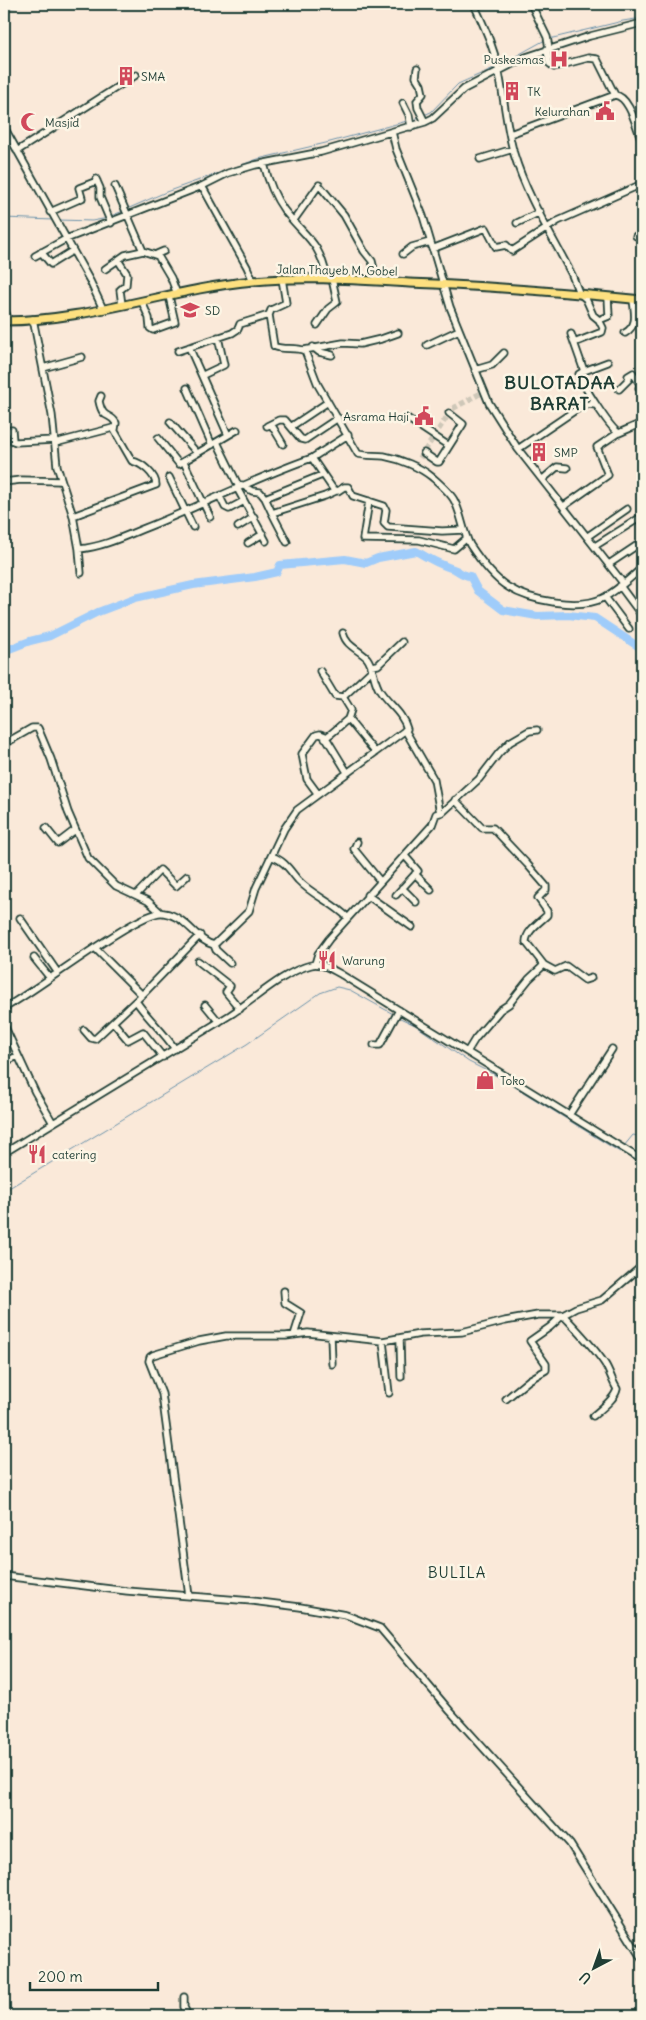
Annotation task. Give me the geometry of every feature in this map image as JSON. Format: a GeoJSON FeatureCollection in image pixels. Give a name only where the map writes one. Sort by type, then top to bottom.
{"type":"FeatureCollection","features":[{"type":"Feature","properties":{"kind":"main road","name":"Jalan Thayeb M. Gobel"},"geometry":{"type":"LineString","coordinates":[[7,321],[82,314],[219,285],[282,279],[329,278],[442,284],[578,293],[642,300]]}},
{"type":"Feature","properties":{"kind":"street"},"geometry":{"type":"LineString","coordinates":[[474,4],[489,35],[513,149],[520,170],[572,275],[578,293],[587,301],[593,315],[599,320],[603,331],[574,343]]}},
{"type":"Feature","properties":{"kind":"street"},"geometry":{"type":"LineString","coordinates":[[531,4],[548,39],[549,63],[554,67],[588,58],[597,59],[615,95]]}},
{"type":"Feature","properties":{"kind":"street"},"geometry":{"type":"LineString","coordinates":[[72,250],[52,264],[38,254],[126,211],[202,186],[228,174],[321,152],[392,132],[422,118],[433,118],[464,89],[497,68],[548,48],[642,23]]}},
{"type":"Feature","properties":{"kind":"street"},"geometry":{"type":"LineString","coordinates":[[416,69],[415,74],[423,94],[417,102],[422,118]]}},
{"type":"Feature","properties":{"kind":"street"},"geometry":{"type":"LineString","coordinates":[[17,151],[136,75]]}},
{"type":"Feature","properties":{"kind":"street"},"geometry":{"type":"LineString","coordinates":[[510,134],[615,95],[621,97],[628,105],[642,141]]}},
{"type":"Feature","properties":{"kind":"street"},"geometry":{"type":"LineString","coordinates":[[403,103],[410,123]]}},
{"type":"Feature","properties":{"kind":"street"},"geometry":{"type":"LineString","coordinates":[[4,127],[96,292],[103,310]]}},
{"type":"Feature","properties":{"kind":"street"},"geometry":{"type":"LineString","coordinates":[[392,132],[396,148],[423,216],[442,284],[489,403],[518,448],[609,564],[640,613]]}},
{"type":"Feature","properties":{"kind":"street"},"geometry":{"type":"LineString","coordinates":[[480,159],[513,149]]}},
{"type":"Feature","properties":{"kind":"street"},"geometry":{"type":"LineString","coordinates":[[264,164],[273,192],[282,206],[316,246],[337,302],[328,309],[316,325]]}},
{"type":"Feature","properties":{"kind":"street"},"geometry":{"type":"LineString","coordinates":[[53,217],[82,198],[79,188],[96,179],[100,189],[100,198],[110,219]]}},
{"type":"Feature","properties":{"kind":"street"},"geometry":{"type":"LineString","coordinates":[[432,249],[486,228],[496,247],[506,245],[512,251],[547,227],[582,209],[642,184]]}},
{"type":"Feature","properties":{"kind":"street"},"geometry":{"type":"LineString","coordinates":[[294,220],[319,185],[344,215],[364,251],[372,261],[377,281]]}},
{"type":"Feature","properties":{"kind":"street"},"geometry":{"type":"LineString","coordinates":[[115,186],[143,251]]}},
{"type":"Feature","properties":{"kind":"street"},"geometry":{"type":"LineString","coordinates":[[202,186],[247,266],[253,281]]}},
{"type":"Feature","properties":{"kind":"street"},"geometry":{"type":"LineString","coordinates":[[518,223],[540,212]]}},
{"type":"Feature","properties":{"kind":"street"},"geometry":{"type":"LineString","coordinates":[[403,254],[412,247],[430,242]]}},
{"type":"Feature","properties":{"kind":"street"},"geometry":{"type":"LineString","coordinates":[[105,269],[125,254],[143,251],[157,254],[164,252]]}},
{"type":"Feature","properties":{"kind":"street"},"geometry":{"type":"LineString","coordinates":[[142,302],[149,318],[150,328],[154,330],[175,322],[172,278],[157,254]]}},
{"type":"Feature","properties":{"kind":"street"},"geometry":{"type":"LineString","coordinates":[[118,260],[127,276],[126,285],[119,287],[122,305]]}},
{"type":"Feature","properties":{"kind":"street"},"geometry":{"type":"LineString","coordinates":[[282,279],[286,303],[271,310],[269,315],[275,347],[304,350],[343,343],[360,344],[398,333]]}},
{"type":"Feature","properties":{"kind":"street"},"geometry":{"type":"LineString","coordinates":[[599,320],[609,316],[608,297]]}},
{"type":"Feature","properties":{"kind":"street"},"geometry":{"type":"LineString","coordinates":[[625,332],[633,327],[635,322],[633,300]]}},
{"type":"Feature","properties":{"kind":"street"},"geometry":{"type":"LineString","coordinates":[[4,308],[7,321]]}},
{"type":"Feature","properties":{"kind":"street"},"geometry":{"type":"LineString","coordinates":[[178,351],[235,332],[240,324],[269,315]]}},
{"type":"Feature","properties":{"kind":"street"},"geometry":{"type":"LineString","coordinates":[[33,320],[52,415],[56,466],[73,516],[81,573]]}},
{"type":"Feature","properties":{"kind":"street"},"geometry":{"type":"LineString","coordinates":[[427,344],[459,330]]}},
{"type":"Feature","properties":{"kind":"street"},"geometry":{"type":"LineString","coordinates":[[571,334],[584,371]]}},
{"type":"Feature","properties":{"kind":"street"},"geometry":{"type":"LineString","coordinates":[[203,375],[225,364],[218,338]]}},
{"type":"Feature","properties":{"kind":"street"},"geometry":{"type":"LineString","coordinates":[[313,347],[319,352],[332,355]]}},
{"type":"Feature","properties":{"kind":"street"},"geometry":{"type":"LineString","coordinates":[[189,348],[203,375],[228,435]]}},
{"type":"Feature","properties":{"kind":"street"},"geometry":{"type":"LineString","coordinates":[[304,350],[318,385],[359,454],[392,458],[431,476],[455,501],[467,538],[489,570],[503,584],[518,592],[552,601],[576,604],[605,597],[642,568]]}},
{"type":"Feature","properties":{"kind":"street"},"geometry":{"type":"LineString","coordinates":[[475,370],[492,365],[504,353]]}},
{"type":"Feature","properties":{"kind":"street"},"geometry":{"type":"LineString","coordinates":[[43,368],[82,357]]}},
{"type":"Feature","properties":{"kind":"street"},"geometry":{"type":"LineString","coordinates":[[608,362],[579,373],[579,375],[595,405],[618,433]]}},
{"type":"Feature","properties":{"kind":"street"},"geometry":{"type":"LineString","coordinates":[[619,389],[625,386],[629,379],[628,376],[633,373],[640,384],[639,388],[642,390]]}},
{"type":"Feature","properties":{"kind":"street"},"geometry":{"type":"LineString","coordinates":[[187,388],[214,444],[239,487],[244,501],[266,541]]}},
{"type":"Feature","properties":{"kind":"street"},"geometry":{"type":"LineString","coordinates":[[73,516],[156,485],[152,475],[138,462],[132,461],[115,429],[116,423],[106,416],[101,409],[98,401],[101,396]]}},
{"type":"Feature","properties":{"kind":"street"},"geometry":{"type":"LineString","coordinates":[[292,426],[328,402]]}},
{"type":"Feature","properties":{"kind":"street"},"geometry":{"type":"LineString","coordinates":[[518,448],[580,408],[590,404],[595,405]]}},
{"type":"Feature","properties":{"kind":"street"},"geometry":{"type":"LineString","coordinates":[[424,454],[437,462],[463,424],[449,414]]}},
{"type":"Feature","properties":{"kind":"street"},"geometry":{"type":"LineString","coordinates":[[283,444],[269,425],[284,420],[288,421],[301,439],[305,440],[338,418]]}},
{"type":"Feature","properties":{"kind":"street"},"geometry":{"type":"LineString","coordinates":[[407,418],[449,446]]}},
{"type":"Feature","properties":{"kind":"street"},"geometry":{"type":"LineString","coordinates":[[170,422],[198,454]]}},
{"type":"Feature","properties":{"kind":"street"},"geometry":{"type":"LineString","coordinates":[[564,506],[608,475],[597,448],[618,433],[642,423]]}},
{"type":"Feature","properties":{"kind":"street"},"geometry":{"type":"LineString","coordinates":[[4,431],[12,430],[13,441],[16,442],[55,442],[115,429]]}},
{"type":"Feature","properties":{"kind":"street"},"geometry":{"type":"LineString","coordinates":[[158,438],[179,464],[237,430]]}},
{"type":"Feature","properties":{"kind":"street"},"geometry":{"type":"LineString","coordinates":[[79,549],[105,544],[186,512],[239,487],[312,458],[348,435]]}},
{"type":"Feature","properties":{"kind":"street"},"geometry":{"type":"LineString","coordinates":[[312,458],[322,475],[332,488],[336,490]]}},
{"type":"Feature","properties":{"kind":"street"},"geometry":{"type":"LineString","coordinates":[[184,462],[210,517]]}},
{"type":"Feature","properties":{"kind":"street"},"geometry":{"type":"LineString","coordinates":[[543,479],[557,467],[567,468]]}},
{"type":"Feature","properties":{"kind":"street"},"geometry":{"type":"LineString","coordinates":[[265,498],[322,475]]}},
{"type":"Feature","properties":{"kind":"street"},"geometry":{"type":"LineString","coordinates":[[169,477],[193,527]]}},
{"type":"Feature","properties":{"kind":"street"},"geometry":{"type":"LineString","coordinates":[[4,482],[61,481]]}},
{"type":"Feature","properties":{"kind":"street"},"geometry":{"type":"LineString","coordinates":[[239,487],[260,492],[265,498],[287,542]]}},
{"type":"Feature","properties":{"kind":"street"},"geometry":{"type":"LineString","coordinates":[[272,513],[348,487],[353,496],[385,507],[384,523],[390,528],[442,531],[464,530]]}},
{"type":"Feature","properties":{"kind":"street"},"geometry":{"type":"LineString","coordinates":[[220,496],[225,507],[229,509],[244,501]]}},
{"type":"Feature","properties":{"kind":"street"},"geometry":{"type":"LineString","coordinates":[[369,501],[360,539],[419,540],[454,549],[467,538]]}},
{"type":"Feature","properties":{"kind":"street"},"geometry":{"type":"LineString","coordinates":[[588,536],[627,509]]}},
{"type":"Feature","properties":{"kind":"street"},"geometry":{"type":"LineString","coordinates":[[595,546],[642,517]]}},
{"type":"Feature","properties":{"kind":"street"},"geometry":{"type":"LineString","coordinates":[[238,527],[254,518]]}},
{"type":"Feature","properties":{"kind":"street"},"geometry":{"type":"LineString","coordinates":[[248,543],[263,534]]}},
{"type":"Feature","properties":{"kind":"street"},"geometry":{"type":"LineString","coordinates":[[609,564],[642,542]]}},
{"type":"Feature","properties":{"kind":"street"},"geometry":{"type":"LineString","coordinates":[[605,597],[629,629]]}},
{"type":"Feature","properties":{"kind":"street"},"geometry":{"type":"LineString","coordinates":[[343,633],[351,646],[368,659],[379,690],[404,721],[407,729],[405,730],[434,780],[440,813]]}},
{"type":"Feature","properties":{"kind":"street"},"geometry":{"type":"LineString","coordinates":[[342,697],[402,642]]}},
{"type":"Feature","properties":{"kind":"street"},"geometry":{"type":"LineString","coordinates":[[320,671],[335,696],[342,697],[351,710],[348,719],[340,725],[339,730],[325,738]]}},
{"type":"Feature","properties":{"kind":"street"},"geometry":{"type":"LineString","coordinates":[[348,719],[375,752]]}},
{"type":"Feature","properties":{"kind":"street"},"geometry":{"type":"LineString","coordinates":[[4,744],[32,728],[39,729],[85,854],[92,863],[116,886],[152,904],[160,912],[180,918],[209,944],[214,945],[216,950],[230,963]]}},
{"type":"Feature","properties":{"kind":"street"},"geometry":{"type":"LineString","coordinates":[[214,945],[249,911],[256,888],[273,857],[284,829],[293,815],[301,806],[405,730]]}},
{"type":"Feature","properties":{"kind":"street"},"geometry":{"type":"LineString","coordinates":[[315,964],[318,954],[367,895],[432,825],[436,814],[440,813],[479,779],[499,752],[510,742],[529,731],[537,730]]}},
{"type":"Feature","properties":{"kind":"street"},"geometry":{"type":"LineString","coordinates":[[318,794],[306,777],[302,754],[316,735],[322,734],[347,772]]}},
{"type":"Feature","properties":{"kind":"street"},"geometry":{"type":"LineString","coordinates":[[455,800],[482,828],[493,828],[528,864],[546,886],[546,890],[538,898],[547,915],[528,934],[525,939],[526,942],[544,965],[557,971],[566,966],[585,980],[591,978]]}},
{"type":"Feature","properties":{"kind":"street"},"geometry":{"type":"LineString","coordinates":[[46,828],[58,843],[76,830]]}},
{"type":"Feature","properties":{"kind":"street"},"geometry":{"type":"LineString","coordinates":[[357,842],[354,849],[380,881]]}},
{"type":"Feature","properties":{"kind":"street"},"geometry":{"type":"LineString","coordinates":[[396,895],[418,871],[405,856]]}},
{"type":"Feature","properties":{"kind":"street"},"geometry":{"type":"LineString","coordinates":[[273,857],[281,862],[310,891],[336,906],[348,918]]}},
{"type":"Feature","properties":{"kind":"street"},"geometry":{"type":"LineString","coordinates":[[136,895],[160,870],[176,886],[187,876]]}},
{"type":"Feature","properties":{"kind":"street"},"geometry":{"type":"LineString","coordinates":[[415,874],[431,890]]}},
{"type":"Feature","properties":{"kind":"street"},"geometry":{"type":"LineString","coordinates":[[402,888],[416,902]]}},
{"type":"Feature","properties":{"kind":"street"},"geometry":{"type":"LineString","coordinates":[[367,895],[412,927]]}},
{"type":"Feature","properties":{"kind":"street"},"geometry":{"type":"LineString","coordinates":[[4,1008],[132,925],[160,912]]}},
{"type":"Feature","properties":{"kind":"street"},"geometry":{"type":"LineString","coordinates":[[20,918],[58,973]]}},
{"type":"Feature","properties":{"kind":"street"},"geometry":{"type":"LineString","coordinates":[[84,1030],[93,1039],[136,1001],[200,935]]}},
{"type":"Feature","properties":{"kind":"street"},"geometry":{"type":"LineString","coordinates":[[95,948],[142,995]]}},
{"type":"Feature","properties":{"kind":"street"},"geometry":{"type":"LineString","coordinates":[[34,958],[50,978]]}},
{"type":"Feature","properties":{"kind":"street"},"geometry":{"type":"LineString","coordinates":[[198,961],[230,986],[226,992],[240,1009]]}},
{"type":"Feature","properties":{"kind":"street"},"geometry":{"type":"LineString","coordinates":[[4,1152],[163,1057],[240,1009],[285,978],[300,969],[315,964],[342,975],[397,1011],[642,1160]]}},
{"type":"Feature","properties":{"kind":"street"},"geometry":{"type":"LineString","coordinates":[[467,1052],[475,1038],[544,965]]}},
{"type":"Feature","properties":{"kind":"street"},"geometry":{"type":"LineString","coordinates":[[136,1001],[175,1049]]}},
{"type":"Feature","properties":{"kind":"street"},"geometry":{"type":"LineString","coordinates":[[205,1005],[219,1022]]}},
{"type":"Feature","properties":{"kind":"street"},"geometry":{"type":"LineString","coordinates":[[374,1045],[380,1045],[397,1011]]}},
{"type":"Feature","properties":{"kind":"street"},"geometry":{"type":"LineString","coordinates":[[113,1022],[128,1040],[143,1032],[163,1057]]}},
{"type":"Feature","properties":{"kind":"street"},"geometry":{"type":"LineString","coordinates":[[4,1025],[35,1092],[54,1123]]}},
{"type":"Feature","properties":{"kind":"street"},"geometry":{"type":"LineString","coordinates":[[569,1115],[612,1049]]}},
{"type":"Feature","properties":{"kind":"street"},"geometry":{"type":"LineString","coordinates":[[4,1062],[18,1056]]}},
{"type":"Feature","properties":{"kind":"street"},"geometry":{"type":"LineString","coordinates":[[506,1399],[529,1380],[545,1371],[546,1364],[530,1341],[563,1315],[576,1308],[602,1300],[642,1266]]}},
{"type":"Feature","properties":{"kind":"street"},"geometry":{"type":"LineString","coordinates":[[284,1291],[284,1303],[301,1313],[294,1335]]}},
{"type":"Feature","properties":{"kind":"street"},"geometry":{"type":"LineString","coordinates":[[189,1596],[162,1394],[149,1361],[150,1357],[199,1341],[226,1336],[308,1333],[383,1341],[420,1334],[462,1332],[538,1315],[563,1315],[605,1363],[612,1382],[617,1389],[617,1392],[605,1406],[593,1416]]}},
{"type":"Feature","properties":{"kind":"street"},"geometry":{"type":"LineString","coordinates":[[331,1336],[332,1364]]}},
{"type":"Feature","properties":{"kind":"street"},"geometry":{"type":"LineString","coordinates":[[400,1339],[401,1377]]}},
{"type":"Feature","properties":{"kind":"street"},"geometry":{"type":"LineString","coordinates":[[383,1341],[389,1393]]}},
{"type":"Feature","properties":{"kind":"street"},"geometry":{"type":"LineString","coordinates":[[4,1576],[127,1591],[252,1601],[334,1612],[383,1630],[450,1711],[570,1844],[642,1958]]}},
{"type":"Feature","properties":{"kind":"street"},"geometry":{"type":"LineString","coordinates":[[184,1996],[184,2007],[188,2016]]}},
{"type":"Feature","properties":{"kind":"waterway"},"geometry":{"type":"LineString","coordinates":[[5,4],[11,8],[28,4]]}},
{"type":"Feature","properties":{"kind":"waterway"},"geometry":{"type":"LineString","coordinates":[[51,4],[54,7],[61,4]]}},
{"type":"Feature","properties":{"kind":"waterway"},"geometry":{"type":"LineString","coordinates":[[549,39],[642,18]]}},
{"type":"Feature","properties":{"kind":"waterway"},"geometry":{"type":"LineString","coordinates":[[500,65],[545,40]]}},
{"type":"Feature","properties":{"kind":"waterway"},"geometry":{"type":"LineString","coordinates":[[424,115],[431,112],[458,84],[494,68]]}},
{"type":"Feature","properties":{"kind":"waterway"},"geometry":{"type":"LineString","coordinates":[[413,120],[421,116]]}},
{"type":"Feature","properties":{"kind":"waterway"},"geometry":{"type":"LineString","coordinates":[[127,209],[166,192],[258,159],[407,121]]}},
{"type":"Feature","properties":{"kind":"waterway"},"geometry":{"type":"LineString","coordinates":[[111,216],[123,211]]}},
{"type":"Feature","properties":{"kind":"waterway"},"geometry":{"type":"LineString","coordinates":[[4,218],[53,220]]}},
{"type":"Feature","properties":{"kind":"waterway"},"geometry":{"type":"LineString","coordinates":[[59,220],[92,221],[108,218]]}},
{"type":"Feature","properties":{"kind":"waterway"},"geometry":{"type":"LineString","coordinates":[[4,651],[50,636],[98,612],[135,598],[193,585],[255,577],[277,572],[280,565],[345,559],[366,563],[378,558],[416,551],[435,562],[470,576],[478,591],[503,610],[537,616],[568,615],[595,618],[642,649]]}},
{"type":"Feature","properties":{"kind":"waterway"},"geometry":{"type":"LineString","coordinates":[[4,1191],[247,1044],[320,993],[337,987],[350,990],[395,1015]]}},
{"type":"Feature","properties":{"kind":"waterway"},"geometry":{"type":"LineString","coordinates":[[398,1017],[415,1025],[469,1062],[499,1077],[620,1152],[622,1150]]}},
{"type":"Feature","properties":{"kind":"waterway"},"geometry":{"type":"LineString","coordinates":[[624,1146],[633,1135],[642,1137]]}},
{"type":"Feature","properties":{"kind":"tunnel"},"geometry":{"type":"LineString","coordinates":[[420,458],[452,409],[483,392]]}},
{"type":"Feature","properties":{"kind":"place","name":"Puskesmas"},"geometry":{"type":"Point","coordinates":[559,59]}},
{"type":"Feature","properties":{"kind":"place","name":"SMA"},"geometry":{"type":"Point","coordinates":[126,76]}},
{"type":"Feature","properties":{"kind":"place","name":"TK"},"geometry":{"type":"Point","coordinates":[512,91]}},
{"type":"Feature","properties":{"kind":"place","name":"Kelurahan"},"geometry":{"type":"Point","coordinates":[605,111]}},
{"type":"Feature","properties":{"kind":"place","name":"Masjid"},"geometry":{"type":"Point","coordinates":[30,122]}},
{"type":"Feature","properties":{"kind":"place","name":"SD"},"geometry":{"type":"Point","coordinates":[190,310]}},
{"type":"Feature","properties":{"kind":"place","name":"Asrama Haji"},"geometry":{"type":"Point","coordinates":[424,416]}},
{"type":"Feature","properties":{"kind":"place","name":"SMP"},"geometry":{"type":"Point","coordinates":[539,452]}},
{"type":"Feature","properties":{"kind":"place","name":"Warung"},"geometry":{"type":"Point","coordinates":[327,960]}},
{"type":"Feature","properties":{"kind":"place","name":"Toko"},"geometry":{"type":"Point","coordinates":[485,1080]}},
{"type":"Feature","properties":{"kind":"place","name":"catering"},"geometry":{"type":"Point","coordinates":[37,1154]}},
{"type":"Feature","properties":{"kind":"district","name":"BULOTADAA BARAT"},"geometry":{"type":"Point","coordinates":[560,392]}},
{"type":"Feature","properties":{"kind":"district","name":"BULILA"},"geometry":{"type":"Point","coordinates":[457,1572]}}]}
